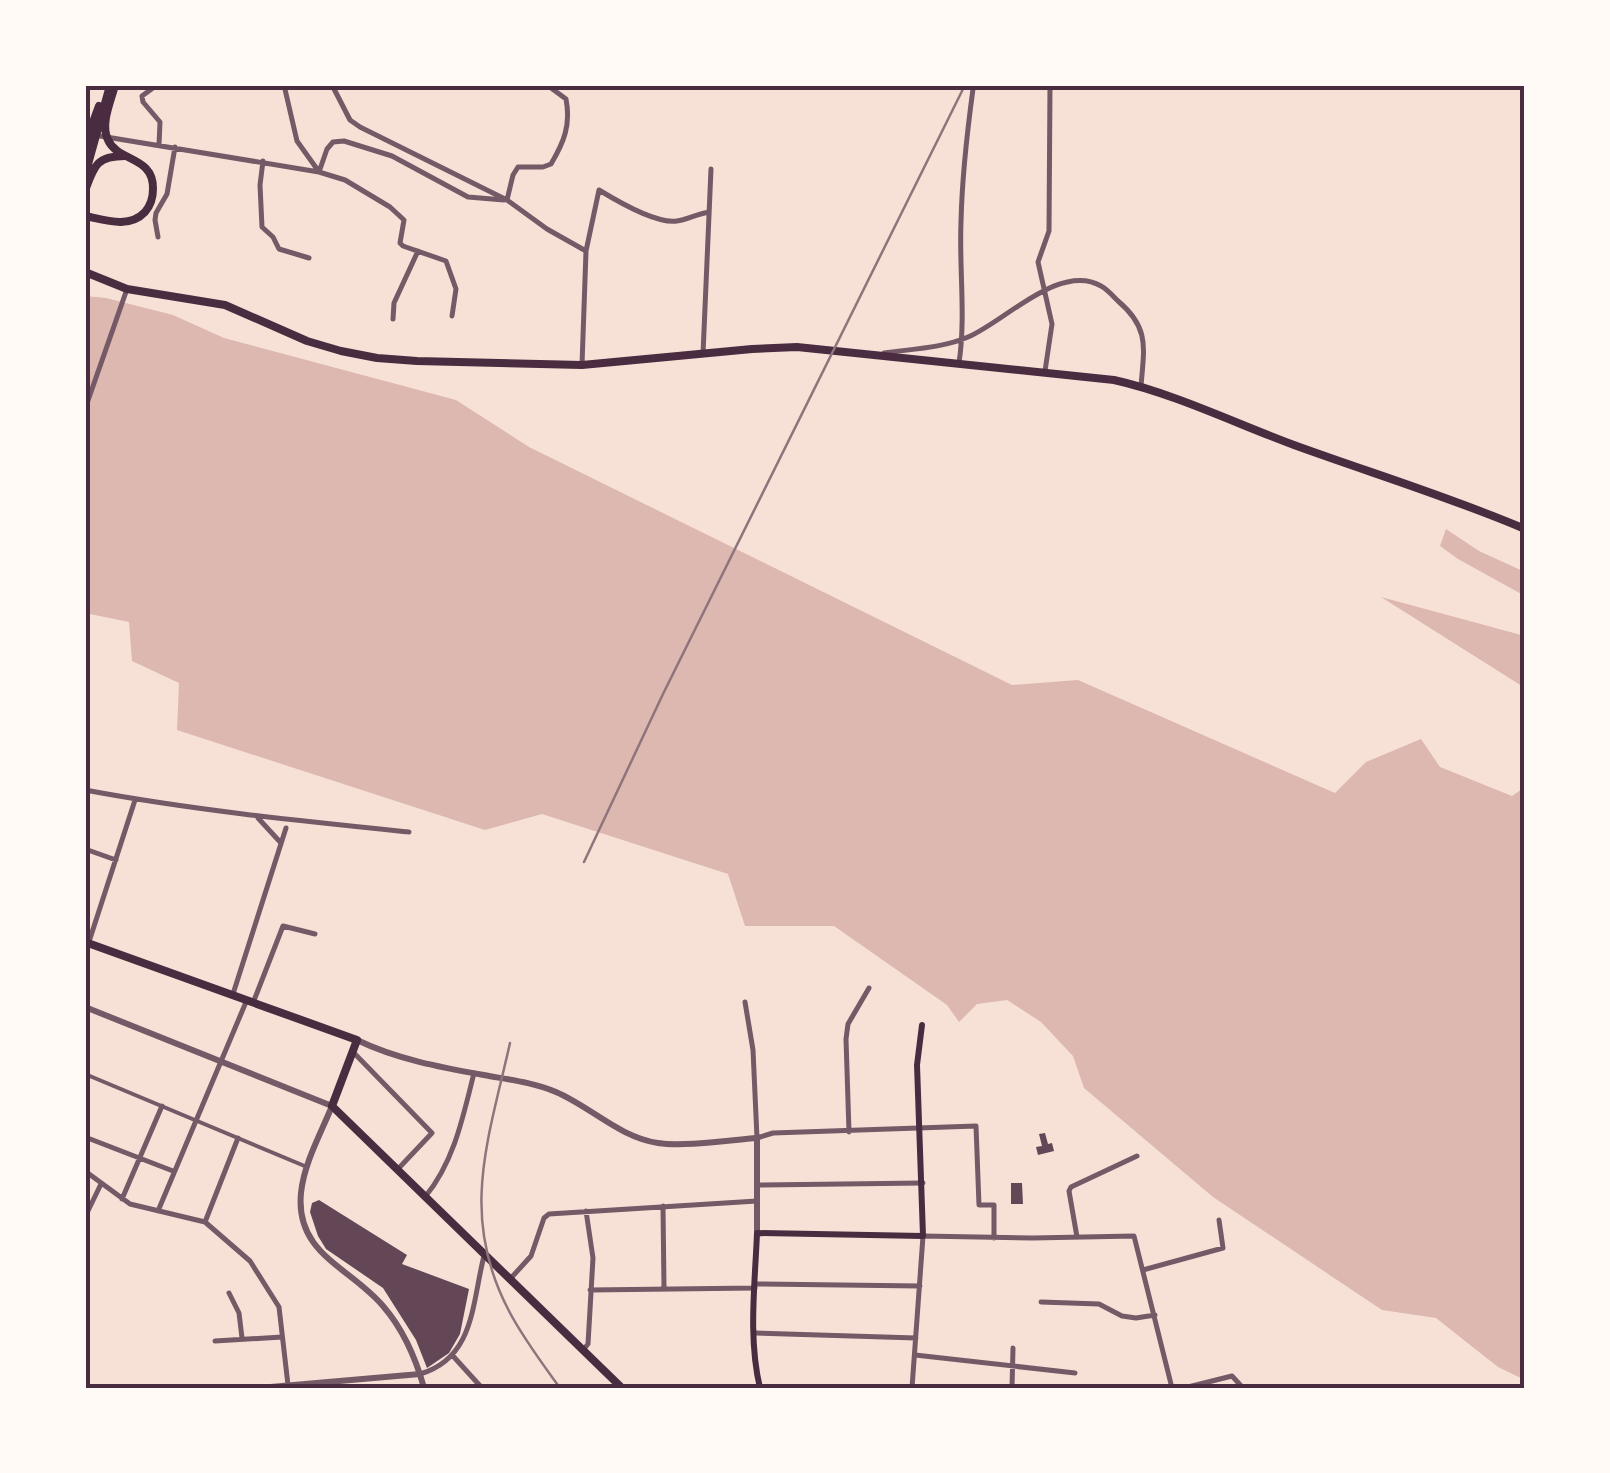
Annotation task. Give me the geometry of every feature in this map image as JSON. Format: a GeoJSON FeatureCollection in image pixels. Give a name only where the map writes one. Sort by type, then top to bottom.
{"type":"FeatureCollection","features":[{"type":"Feature","properties":{"kind":"main road"},"geometry":{"type":"LineString","coordinates":[[85,144],[111,85]]}},
{"type":"Feature","properties":{"kind":"main road"},"geometry":{"type":"LineString","coordinates":[[111,85],[106,134],[125,156]]}},
{"type":"Feature","properties":{"kind":"main road"},"geometry":{"type":"LineString","coordinates":[[85,175],[111,85]]}},
{"type":"Feature","properties":{"kind":"main road"},"geometry":{"type":"LineString","coordinates":[[85,191],[99,162],[109,156],[139,161],[153,182],[152,199],[137,218],[111,222],[85,216]]}},
{"type":"Feature","properties":{"kind":"main road"},"geometry":{"type":"LineString","coordinates":[[85,272],[126,293],[213,302],[307,340],[377,358],[582,365],[797,348],[1114,380],[1141,386],[1525,529]]}},
{"type":"Feature","properties":{"kind":"main road"},"geometry":{"type":"LineString","coordinates":[[87,942],[357,1040],[332,1106],[622,1388]]}},
{"type":"Feature","properties":{"kind":"main road"},"geometry":{"type":"LineString","coordinates":[[760,1388],[754,1333],[757,1233],[924,1236],[917,1065],[922,1025]]}},
{"type":"Feature","properties":{"kind":"street"},"geometry":{"type":"LineString","coordinates":[[157,85],[142,96],[160,122],[158,145]]}},
{"type":"Feature","properties":{"kind":"street"},"geometry":{"type":"LineString","coordinates":[[284,85],[297,141],[319,172]]}},
{"type":"Feature","properties":{"kind":"street"},"geometry":{"type":"LineString","coordinates":[[332,85],[350,120],[360,127],[507,200],[547,230],[586,252]]}},
{"type":"Feature","properties":{"kind":"street"},"geometry":{"type":"LineString","coordinates":[[507,200],[518,166],[551,164],[567,134],[566,99],[547,85]]}},
{"type":"Feature","properties":{"kind":"street"},"geometry":{"type":"LineString","coordinates":[[959,362],[960,222],[972,89],[976,85]]}},
{"type":"Feature","properties":{"kind":"street"},"geometry":{"type":"LineString","coordinates":[[1045,372],[1052,324],[1038,262],[1049,231],[1050,85]]}},
{"type":"Feature","properties":{"kind":"street"},"geometry":{"type":"LineString","coordinates":[[85,133],[263,161],[345,180],[390,206],[404,220],[402,246],[446,262],[456,290],[452,316]]}},
{"type":"Feature","properties":{"kind":"street"},"geometry":{"type":"LineString","coordinates":[[319,172],[327,149],[334,142],[344,141],[392,156],[468,197],[507,200]]}},
{"type":"Feature","properties":{"kind":"street"},"geometry":{"type":"LineString","coordinates":[[158,238],[156,213],[168,194],[175,147]]}},
{"type":"Feature","properties":{"kind":"street"},"geometry":{"type":"LineString","coordinates":[[263,161],[262,227],[279,248],[309,258]]}},
{"type":"Feature","properties":{"kind":"street"},"geometry":{"type":"LineString","coordinates":[[703,354],[712,169]]}},
{"type":"Feature","properties":{"kind":"street"},"geometry":{"type":"LineString","coordinates":[[582,365],[586,252],[599,190],[635,211],[673,222],[709,212]]}},
{"type":"Feature","properties":{"kind":"street"},"geometry":{"type":"LineString","coordinates":[[393,319],[394,302],[418,251]]}},
{"type":"Feature","properties":{"kind":"street"},"geometry":{"type":"LineString","coordinates":[[870,355],[962,340],[986,330],[1043,290],[1076,281],[1099,284],[1131,312],[1144,338],[1141,386]]}},
{"type":"Feature","properties":{"kind":"street"},"geometry":{"type":"LineString","coordinates":[[85,409],[126,293]]}},
{"type":"Feature","properties":{"kind":"street"},"geometry":{"type":"LineString","coordinates":[[85,790],[256,816],[408,832]]}},
{"type":"Feature","properties":{"kind":"street"},"geometry":{"type":"LineString","coordinates":[[85,954],[136,800]]}},
{"type":"Feature","properties":{"kind":"street"},"geometry":{"type":"LineString","coordinates":[[256,816],[281,843]]}},
{"type":"Feature","properties":{"kind":"street"},"geometry":{"type":"LineString","coordinates":[[233,994],[286,828]]}},
{"type":"Feature","properties":{"kind":"street"},"geometry":{"type":"LineString","coordinates":[[85,850],[116,860]]}},
{"type":"Feature","properties":{"kind":"street"},"geometry":{"type":"LineString","coordinates":[[158,1210],[220,1060],[283,926],[315,934]]}},
{"type":"Feature","properties":{"kind":"street"},"geometry":{"type":"LineString","coordinates":[[849,1132],[846,1038],[848,1024],[869,988]]}},
{"type":"Feature","properties":{"kind":"street"},"geometry":{"type":"LineString","coordinates":[[745,1002],[753,1050],[757,1233]]}},
{"type":"Feature","properties":{"kind":"street"},"geometry":{"type":"LineString","coordinates":[[85,1006],[332,1106],[302,1184],[301,1206],[308,1237],[382,1304],[404,1337],[424,1388]]}},
{"type":"Feature","properties":{"kind":"street"},"geometry":{"type":"LineString","coordinates":[[357,1040],[426,1064],[513,1080],[558,1093],[623,1132],[664,1144],[757,1138],[773,1133],[976,1126],[979,1205],[994,1204],[994,1238]]}},
{"type":"Feature","properties":{"kind":"street"},"geometry":{"type":"LineString","coordinates":[[352,1051],[432,1133],[396,1170]]}},
{"type":"Feature","properties":{"kind":"street"},"geometry":{"type":"LineString","coordinates":[[85,1074],[307,1167]]}},
{"type":"Feature","properties":{"kind":"street"},"geometry":{"type":"LineString","coordinates":[[425,1197],[440,1180],[457,1139],[474,1074]]}},
{"type":"Feature","properties":{"kind":"street"},"geometry":{"type":"LineString","coordinates":[[122,1199],[162,1106]]}},
{"type":"Feature","properties":{"kind":"street"},"geometry":{"type":"LineString","coordinates":[[85,1137],[173,1171]]}},
{"type":"Feature","properties":{"kind":"street"},"geometry":{"type":"LineString","coordinates":[[205,1222],[238,1138]]}},
{"type":"Feature","properties":{"kind":"street"},"geometry":{"type":"LineString","coordinates":[[1077,1238],[1071,1187],[1137,1156]]}},
{"type":"Feature","properties":{"kind":"street"},"geometry":{"type":"LineString","coordinates":[[85,1171],[130,1204],[205,1222],[250,1261],[279,1307],[288,1386]]}},
{"type":"Feature","properties":{"kind":"street"},"geometry":{"type":"LineString","coordinates":[[757,1185],[922,1183]]}},
{"type":"Feature","properties":{"kind":"street"},"geometry":{"type":"LineString","coordinates":[[85,1218],[101,1184]]}},
{"type":"Feature","properties":{"kind":"street"},"geometry":{"type":"LineString","coordinates":[[508,1280],[530,1256],[549,1214],[757,1200]]}},
{"type":"Feature","properties":{"kind":"street"},"geometry":{"type":"LineString","coordinates":[[663,1206],[664,1289]]}},
{"type":"Feature","properties":{"kind":"street"},"geometry":{"type":"LineString","coordinates":[[583,1350],[588,1344],[593,1258],[586,1211]]}},
{"type":"Feature","properties":{"kind":"street"},"geometry":{"type":"LineString","coordinates":[[1144,1270],[1223,1248],[1219,1220]]}},
{"type":"Feature","properties":{"kind":"street"},"geometry":{"type":"LineString","coordinates":[[912,1388],[924,1236],[1134,1236],[1172,1388]]}},
{"type":"Feature","properties":{"kind":"street"},"geometry":{"type":"LineString","coordinates":[[259,1388],[356,1384],[433,1370],[453,1356],[466,1332],[484,1256]]}},
{"type":"Feature","properties":{"kind":"street"},"geometry":{"type":"LineString","coordinates":[[590,1290],[920,1286]]}},
{"type":"Feature","properties":{"kind":"street"},"geometry":{"type":"LineString","coordinates":[[229,1293],[239,1313],[242,1339]]}},
{"type":"Feature","properties":{"kind":"street"},"geometry":{"type":"LineString","coordinates":[[1042,1302],[1099,1304],[1122,1316],[1136,1318],[1155,1314]]}},
{"type":"Feature","properties":{"kind":"street"},"geometry":{"type":"LineString","coordinates":[[754,1333],[916,1338]]}},
{"type":"Feature","properties":{"kind":"street"},"geometry":{"type":"LineString","coordinates":[[215,1340],[282,1337]]}},
{"type":"Feature","properties":{"kind":"street"},"geometry":{"type":"LineString","coordinates":[[1012,1388],[1013,1348]]}},
{"type":"Feature","properties":{"kind":"street"},"geometry":{"type":"LineString","coordinates":[[915,1355],[1075,1373]]}},
{"type":"Feature","properties":{"kind":"street"},"geometry":{"type":"LineString","coordinates":[[453,1356],[482,1388]]}},
{"type":"Feature","properties":{"kind":"street"},"geometry":{"type":"LineString","coordinates":[[1184,1388],[1232,1376],[1243,1388]]}},
{"type":"Feature","properties":{"kind":"street"},"geometry":{"type":"LineString","coordinates":[[604,1388],[612,1380]]}},
{"type":"Feature","properties":{"kind":"shaded area"},"geometry":{"type":"Polygon","coordinates":[[[85,296],[173,315],[224,338],[456,400],[529,447],[1012,685],[1078,680],[1335,793],[1366,762],[1421,739],[1440,767],[1512,796],[1525,787],[1525,1380],[1498,1367],[1436,1318],[1382,1310],[1213,1197],[1084,1088],[1073,1056],[1041,1022],[1007,1000],[977,1004],[959,1022],[947,1005],[834,926],[745,926],[728,874],[542,814],[485,830],[177,730],[179,683],[132,661],[129,622],[85,613],[85,296]]]}},
{"type":"Feature","properties":{"kind":"shaded area"},"geometry":{"type":"Polygon","coordinates":[[[1446,529],[1479,551],[1525,572],[1525,596],[1440,546],[1446,529]]]}},
{"type":"Feature","properties":{"kind":"shaded area"},"geometry":{"type":"Polygon","coordinates":[[[1381,597],[1525,636],[1525,688],[1381,597]]]}},
{"type":"Feature","properties":{"kind":"building"},"geometry":{"type":"Polygon","coordinates":[[[1045,1133],[1054,1151],[1038,1155],[1036,1147],[1042,1146],[1039,1134],[1045,1133]]]}},
{"type":"Feature","properties":{"kind":"building"},"geometry":{"type":"Polygon","coordinates":[[[1011,1183],[1022,1183],[1023,1204],[1011,1204],[1011,1183]]]}},
{"type":"Feature","properties":{"kind":"building"},"geometry":{"type":"Polygon","coordinates":[[[319,1200],[407,1255],[402,1264],[469,1289],[460,1334],[449,1353],[427,1368],[416,1340],[383,1288],[326,1249],[310,1212],[312,1203],[319,1200]]]}},
{"type":"Feature","properties":{"kind":"railway"},"geometry":{"type":"LineString","coordinates":[[584,862],[663,694],[965,85]]}},
{"type":"Feature","properties":{"kind":"railway"},"geometry":{"type":"LineString","coordinates":[[510,1043],[482,1178],[485,1243],[509,1311],[560,1388]]}}]}
